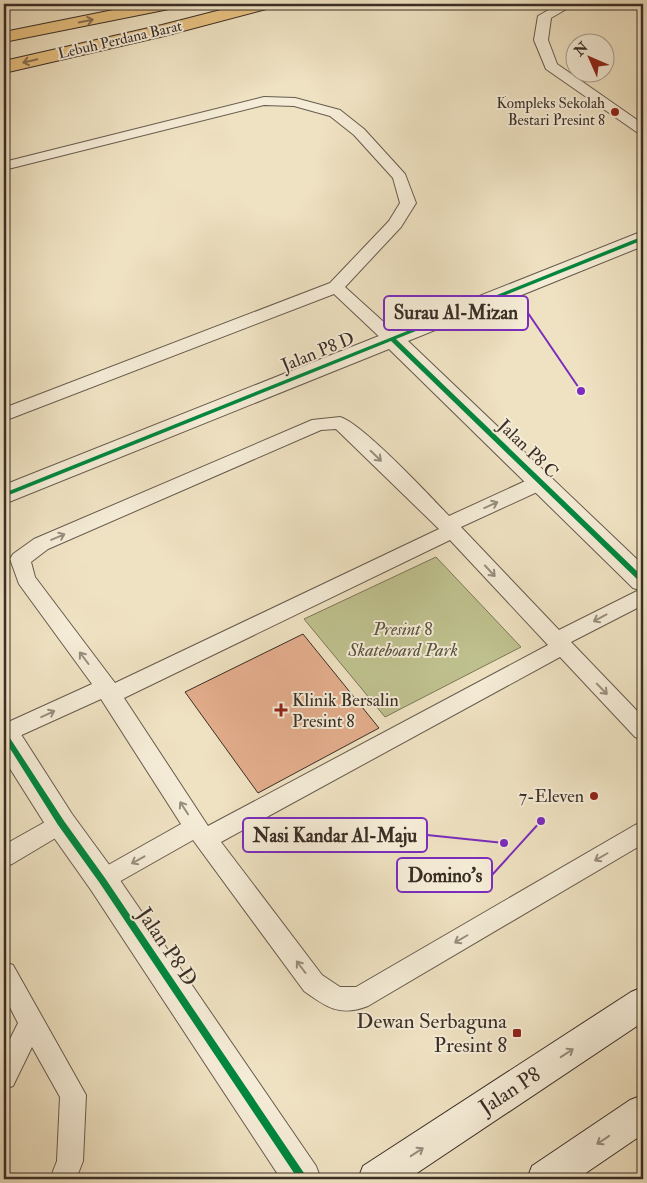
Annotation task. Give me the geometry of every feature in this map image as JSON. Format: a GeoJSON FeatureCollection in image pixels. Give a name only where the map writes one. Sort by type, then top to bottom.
{"type":"FeatureCollection","features":[{"type":"Feature","properties":{"kind":"main road","name":"Lebuh Perdana Barat"},"geometry":{"type":"LineString","coordinates":[[4,37],[169,4]]}},
{"type":"Feature","properties":{"kind":"main road","name":"Lebuh Perdana Barat"},"geometry":{"type":"LineString","coordinates":[[4,67],[164,30],[264,4]]}},
{"type":"Feature","properties":{"kind":"street","name":"Jalan P8 D"},"geometry":{"type":"LineString","coordinates":[[4,495],[643,238]]}},
{"type":"Feature","properties":{"kind":"street","name":"Jalan P8 C"},"geometry":{"type":"LineString","coordinates":[[392,338],[643,581]]}},
{"type":"Feature","properties":{"kind":"street","name":"Jalan P8 D"},"geometry":{"type":"LineString","coordinates":[[4,734],[60,823],[102,880],[303,1179]]}},
{"type":"Feature","properties":{"kind":"street","name":"Jalan P8"},"geometry":{"type":"LineString","coordinates":[[376,1179],[643,1003]]}},
{"type":"Feature","properties":{"kind":"street"},"geometry":{"type":"LineString","coordinates":[[545,1179],[643,1113]]}},
{"type":"Feature","properties":{"kind":"lane"},"geometry":{"type":"LineString","coordinates":[[568,4],[546,16],[541,40],[551,66],[643,130]]}},
{"type":"Feature","properties":{"kind":"lane"},"geometry":{"type":"LineString","coordinates":[[4,166],[264,101],[295,102],[336,113],[359,132],[400,177],[408,203],[395,224],[336,287],[4,415]]}},
{"type":"Feature","properties":{"kind":"lane"},"geometry":{"type":"LineString","coordinates":[[336,287],[392,338]]}},
{"type":"Feature","properties":{"kind":"lane"},"geometry":{"type":"LineString","coordinates":[[643,731],[450,528],[358,438],[340,423],[318,424],[41,544],[20,559],[26,579],[108,691],[201,833],[313,983],[336,999],[359,998],[643,832]]}},
{"type":"Feature","properties":{"kind":"lane"},"geometry":{"type":"LineString","coordinates":[[4,734],[108,691],[450,528],[541,482]]}},
{"type":"Feature","properties":{"kind":"lane"},"geometry":{"type":"LineString","coordinates":[[102,880],[201,833],[559,644],[643,596]]}},
{"type":"Feature","properties":{"kind":"lane"},"geometry":{"type":"LineString","coordinates":[[4,857],[60,823]]}},
{"type":"Feature","properties":{"kind":"lane"},"geometry":{"type":"LineString","coordinates":[[4,973],[73,1095],[70,1161],[63,1179]]}},
{"type":"Feature","properties":{"kind":"lane"},"geometry":{"type":"LineString","coordinates":[[4,1077],[32,1022]]}},
{"type":"Feature","properties":{"kind":"green space","name":"Presint 8 Skateboard Park"},"geometry":{"type":"Polygon","coordinates":[[[436,557],[521,647],[385,717],[304,619],[436,557]]]}},
{"type":"Feature","properties":{"kind":"building","name":"Klinik Bersalin Presint 8"},"geometry":{"type":"Polygon","coordinates":[[[303,634],[379,728],[258,793],[185,692],[303,634]]]}},
{"type":"Feature","properties":{"kind":"cycle path"},"geometry":{"type":"LineString","coordinates":[[4,495],[643,238]]}},
{"type":"Feature","properties":{"kind":"cycle path"},"geometry":{"type":"LineString","coordinates":[[392,339],[643,581]]}},
{"type":"Feature","properties":{"kind":"cycle path"},"geometry":{"type":"LineString","coordinates":[[4,734],[61,823],[102,880],[303,1179]]}},
{"type":"Feature","properties":{"kind":"place","name":"Kompleks Sekolah Bestari Presint 8"},"geometry":{"type":"Point","coordinates":[615,112]}},
{"type":"Feature","properties":{"kind":"place","name":"Surau Al-Mizan"},"geometry":{"type":"Point","coordinates":[581,391]}},
{"type":"Feature","properties":{"kind":"place","name":"Klinik Bersalin Presint 8"},"geometry":{"type":"Point","coordinates":[281,710]}},
{"type":"Feature","properties":{"kind":"place","name":"7-Eleven"},"geometry":{"type":"Point","coordinates":[594,796]}},
{"type":"Feature","properties":{"kind":"place","name":"Domino's"},"geometry":{"type":"Point","coordinates":[541,821]}},
{"type":"Feature","properties":{"kind":"place","name":"Nasi Kandar Al-Maju"},"geometry":{"type":"Point","coordinates":[504,843]}},
{"type":"Feature","properties":{"kind":"place","name":"Dewan Serbaguna Presint 8"},"geometry":{"type":"Point","coordinates":[517,1033]}}]}
